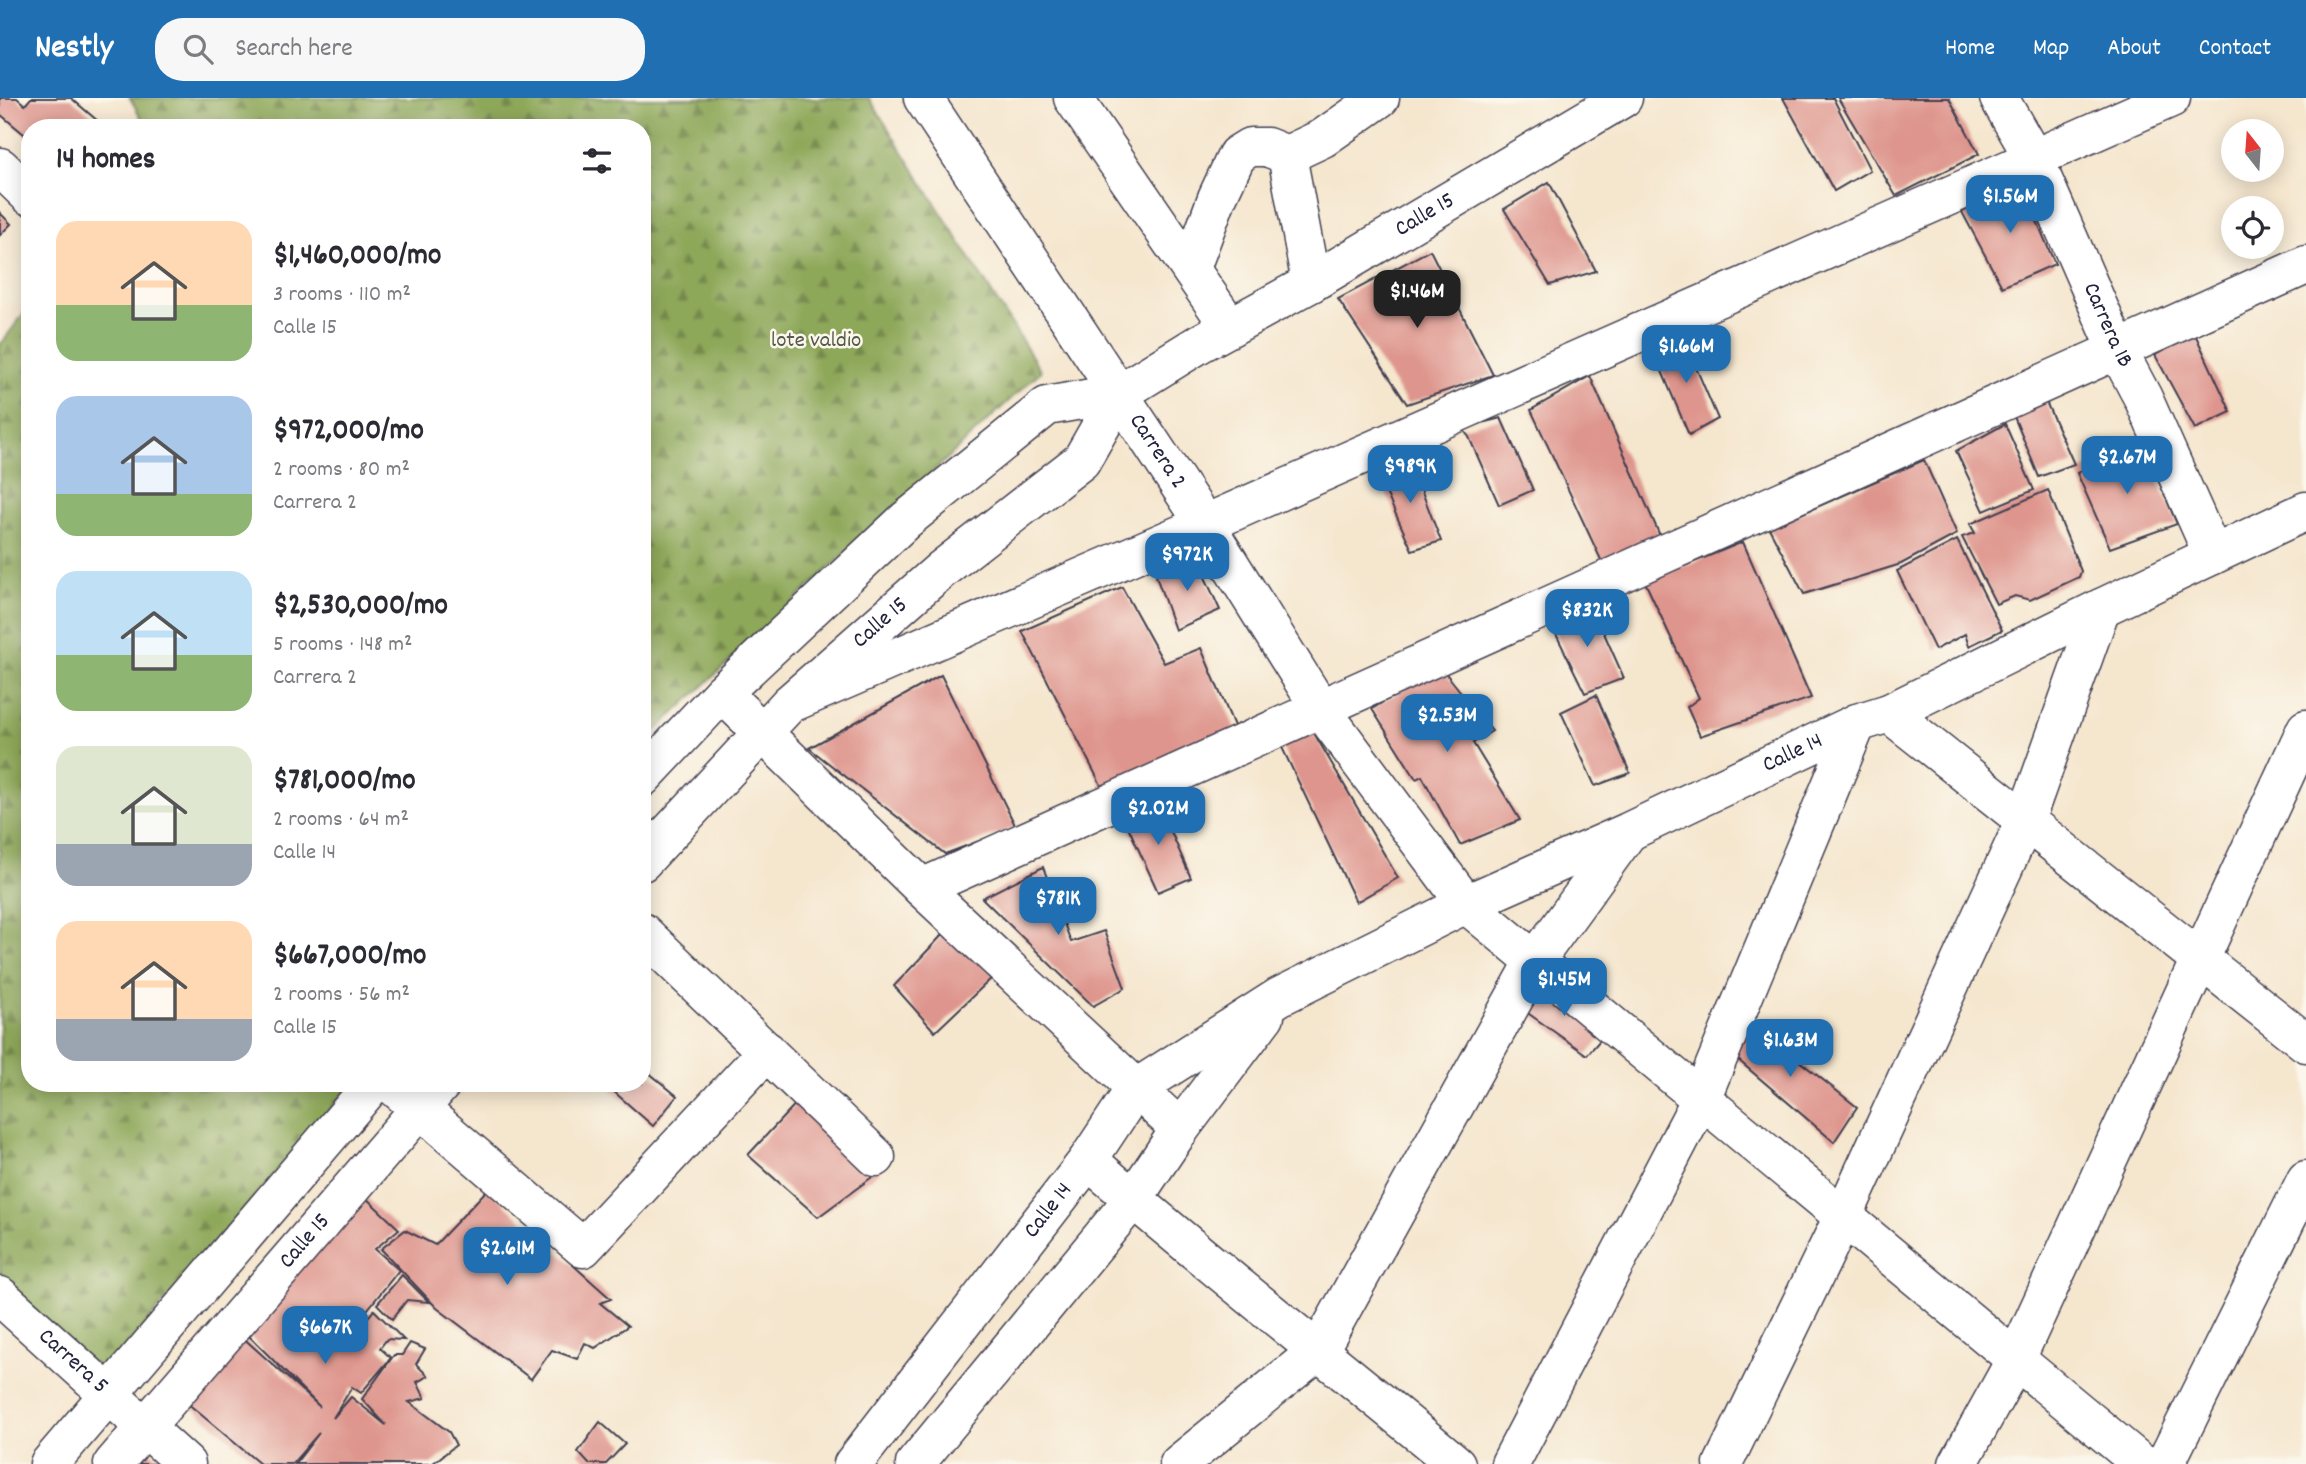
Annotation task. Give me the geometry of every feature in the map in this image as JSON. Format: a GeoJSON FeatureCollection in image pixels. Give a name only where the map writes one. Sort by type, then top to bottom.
{"type":"FeatureCollection","features":[{"type":"Feature","properties":{"kind":"street","name":"Carrera 2"},"geometry":{"type":"LineString","coordinates":[[923,98],[1120,393],[1320,708],[1466,904],[2142,1464]]}},
{"type":"Feature","properties":{"kind":"street"},"geometry":{"type":"LineString","coordinates":[[1073,98],[1230,327]]}},
{"type":"Feature","properties":{"kind":"street"},"geometry":{"type":"LineString","coordinates":[[1287,156],[1323,138],[1380,98]]}},
{"type":"Feature","properties":{"kind":"street","name":"Calle 15"},"geometry":{"type":"LineString","coordinates":[[651,769],[722,694],[906,520],[1048,406],[1120,393],[1623,98]]}},
{"type":"Feature","properties":{"kind":"street","name":"Carrera 1B"},"geometry":{"type":"LineString","coordinates":[[1999,98],[2034,159],[2117,349],[2143,398],[2213,555]]}},
{"type":"Feature","properties":{"kind":"street"},"geometry":{"type":"LineString","coordinates":[[789,704],[1205,524],[2171,98]]}},
{"type":"Feature","properties":{"kind":"street"},"geometry":{"type":"LineString","coordinates":[[1191,268],[1217,198],[1237,155],[1250,147],[1267,147],[1287,156]]}},
{"type":"Feature","properties":{"kind":"street"},"geometry":{"type":"LineString","coordinates":[[1287,156],[1311,283]]}},
{"type":"Feature","properties":{"kind":"street"},"geometry":{"type":"LineString","coordinates":[[0,167],[21,187]]}},
{"type":"Feature","properties":{"kind":"street"},"geometry":{"type":"LineString","coordinates":[[922,888],[2306,265]]}},
{"type":"Feature","properties":{"kind":"street","name":"Calle 15"},"geometry":{"type":"LineString","coordinates":[[651,852],[789,704],[941,570],[1081,461],[1120,393]]}},
{"type":"Feature","properties":{"kind":"street","name":"Calle 14"},"geometry":{"type":"LineString","coordinates":[[853,1464],[1088,1160],[1135,1088],[1279,998],[1466,904],[1873,718],[2306,511]]}},
{"type":"Feature","properties":{"kind":"street"},"geometry":{"type":"LineString","coordinates":[[1723,1464],[1843,1217],[2025,821],[2101,608]]}},
{"type":"Feature","properties":{"kind":"street"},"geometry":{"type":"LineString","coordinates":[[722,694],[922,888],[1180,1129]]}},
{"type":"Feature","properties":{"kind":"street"},"geometry":{"type":"LineString","coordinates":[[1510,1464],[1701,1099],[1873,718],[2025,821],[2306,1043]]}},
{"type":"Feature","properties":{"kind":"street"},"geometry":{"type":"LineString","coordinates":[[1958,1464],[2015,1359],[2306,729]]}},
{"type":"Feature","properties":{"kind":"street"},"geometry":{"type":"LineString","coordinates":[[1179,1464],[1319,1350],[1535,961],[1628,832]]}},
{"type":"Feature","properties":{"kind":"street"},"geometry":{"type":"LineString","coordinates":[[651,941],[876,1157]]}},
{"type":"Feature","properties":{"kind":"street","name":"Calle 14"},"geometry":{"type":"LineString","coordinates":[[915,1464],[1133,1199],[1180,1129],[1279,998]]}},
{"type":"Feature","properties":{"kind":"street"},"geometry":{"type":"LineString","coordinates":[[431,1096],[583,1248],[767,1051]]}},
{"type":"Feature","properties":{"kind":"street"},"geometry":{"type":"LineString","coordinates":[[49,1464],[366,1092]]}},
{"type":"Feature","properties":{"kind":"street","name":"Calle 15"},"geometry":{"type":"LineString","coordinates":[[113,1464],[431,1096]]}},
{"type":"Feature","properties":{"kind":"street"},"geometry":{"type":"LineString","coordinates":[[1088,1160],[1252,1299],[1319,1350],[1456,1464]]}},
{"type":"Feature","properties":{"kind":"street"},"geometry":{"type":"LineString","coordinates":[[2165,1464],[2306,1181]]}},
{"type":"Feature","properties":{"kind":"street","name":"Carrera 5"},"geometry":{"type":"LineString","coordinates":[[0,1296],[186,1464]]}},
{"type":"Feature","properties":{"kind":"green space","name":"lote valdio"},"geometry":{"type":"Polygon","coordinates":[[[130,98],[869,98],[1041,371],[651,736],[651,119],[142,119],[130,98]]]}},
{"type":"Feature","properties":{"kind":"green space"},"geometry":{"type":"Polygon","coordinates":[[[21,317],[21,1092],[345,1092],[103,1374],[0,1279],[0,345],[21,317]]]}},
{"type":"Feature","properties":{"kind":"building"},"geometry":{"type":"Polygon","coordinates":[[[0,98],[17,98],[25,105],[31,98],[71,98],[96,119],[21,119],[21,132],[0,114],[0,98]]]}},
{"type":"Feature","properties":{"kind":"building"},"geometry":{"type":"Polygon","coordinates":[[[1783,98],[1833,98],[1870,170],[1834,191],[1783,98]]]}},
{"type":"Feature","properties":{"kind":"building"},"geometry":{"type":"Polygon","coordinates":[[[1838,98],[1949,98],[1979,154],[1896,196],[1838,98]]]}},
{"type":"Feature","properties":{"kind":"building"},"geometry":{"type":"Polygon","coordinates":[[[2020,181],[2055,264],[2002,287],[1962,212],[2020,181]]]}},
{"type":"Feature","properties":{"kind":"building"},"geometry":{"type":"Polygon","coordinates":[[[1549,182],[1596,271],[1550,285],[1504,209],[1549,182]]]}},
{"type":"Feature","properties":{"kind":"building"},"geometry":{"type":"Polygon","coordinates":[[[0,213],[11,224],[0,235],[0,213]]]}},
{"type":"Feature","properties":{"kind":"building"},"geometry":{"type":"Polygon","coordinates":[[[1430,250],[1493,375],[1407,404],[1338,299],[1430,250]]]}},
{"type":"Feature","properties":{"kind":"building"},"geometry":{"type":"Polygon","coordinates":[[[2195,334],[2231,412],[2195,429],[2155,355],[2195,334]]]}},
{"type":"Feature","properties":{"kind":"building"},"geometry":{"type":"Polygon","coordinates":[[[1682,335],[1718,419],[1689,435],[1653,350],[1682,335]]]}},
{"type":"Feature","properties":{"kind":"building"},"geometry":{"type":"Polygon","coordinates":[[[1590,376],[1661,538],[1602,562],[1531,410],[1590,376]]]}},
{"type":"Feature","properties":{"kind":"building"},"geometry":{"type":"Polygon","coordinates":[[[2042,393],[2074,464],[2039,477],[2010,407],[2042,393]]]}},
{"type":"Feature","properties":{"kind":"building"},"geometry":{"type":"Polygon","coordinates":[[[1501,418],[1533,490],[1499,505],[1469,437],[1462,428],[1501,418]]]}},
{"type":"Feature","properties":{"kind":"building"},"geometry":{"type":"Polygon","coordinates":[[[2005,424],[2034,490],[1984,511],[1956,451],[2005,424]]]}},
{"type":"Feature","properties":{"kind":"building"},"geometry":{"type":"Polygon","coordinates":[[[2141,439],[2177,524],[2110,548],[2077,473],[2141,439]]]}},
{"type":"Feature","properties":{"kind":"building"},"geometry":{"type":"Polygon","coordinates":[[[1409,458],[1441,541],[1412,550],[1378,475],[1409,458]]]}},
{"type":"Feature","properties":{"kind":"building"},"geometry":{"type":"Polygon","coordinates":[[[1924,460],[1957,534],[1901,564],[1804,594],[1769,528],[1924,460]]]}},
{"type":"Feature","properties":{"kind":"building"},"geometry":{"type":"Polygon","coordinates":[[[2048,490],[2081,571],[2079,577],[2030,600],[2015,596],[1996,604],[1962,537],[1975,533],[1970,524],[2048,490]]]}},
{"type":"Feature","properties":{"kind":"building"},"geometry":{"type":"Polygon","coordinates":[[[1957,540],[2002,630],[1969,646],[1965,634],[1935,650],[1897,571],[1957,540]]]}},
{"type":"Feature","properties":{"kind":"building"},"geometry":{"type":"Polygon","coordinates":[[[1743,542],[1811,698],[1700,736],[1687,707],[1699,698],[1645,582],[1743,542]]]}},
{"type":"Feature","properties":{"kind":"building"},"geometry":{"type":"Polygon","coordinates":[[[1194,553],[1220,610],[1175,630],[1156,576],[1194,553]]]}},
{"type":"Feature","properties":{"kind":"building"},"geometry":{"type":"Polygon","coordinates":[[[1122,587],[1164,663],[1201,648],[1237,733],[1104,791],[1022,631],[1122,587]]]}},
{"type":"Feature","properties":{"kind":"building"},"geometry":{"type":"Polygon","coordinates":[[[1591,604],[1624,678],[1585,693],[1550,622],[1591,604]]]}},
{"type":"Feature","properties":{"kind":"building"},"geometry":{"type":"Polygon","coordinates":[[[1440,666],[1492,731],[1473,743],[1520,820],[1460,845],[1422,776],[1416,779],[1372,709],[1440,666]]]}},
{"type":"Feature","properties":{"kind":"building"},"geometry":{"type":"Polygon","coordinates":[[[941,675],[1016,827],[945,854],[809,748],[941,675]]]}},
{"type":"Feature","properties":{"kind":"building"},"geometry":{"type":"Polygon","coordinates":[[[1596,695],[1630,773],[1595,786],[1561,712],[1596,695]]]}},
{"type":"Feature","properties":{"kind":"building"},"geometry":{"type":"Polygon","coordinates":[[[1310,726],[1398,878],[1356,902],[1278,739],[1310,726]]]}},
{"type":"Feature","properties":{"kind":"building"},"geometry":{"type":"Polygon","coordinates":[[[1157,799],[1191,878],[1158,892],[1125,820],[1157,799]]]}},
{"type":"Feature","properties":{"kind":"building"},"geometry":{"type":"Polygon","coordinates":[[[1043,867],[1071,942],[1104,931],[1125,988],[1093,1006],[982,898],[1043,867]]]}},
{"type":"Feature","properties":{"kind":"building"},"geometry":{"type":"Polygon","coordinates":[[[945,932],[995,975],[935,1032],[894,986],[945,932]]]}},
{"type":"Feature","properties":{"kind":"building"},"geometry":{"type":"Polygon","coordinates":[[[1544,979],[1608,1031],[1587,1055],[1522,1009],[1544,979]]]}},
{"type":"Feature","properties":{"kind":"building"},"geometry":{"type":"Polygon","coordinates":[[[1744,1017],[1857,1107],[1834,1142],[1722,1046],[1744,1017]]]}},
{"type":"Feature","properties":{"kind":"building"},"geometry":{"type":"Polygon","coordinates":[[[651,1074],[677,1096],[653,1126],[614,1092],[651,1092],[651,1074]]]}},
{"type":"Feature","properties":{"kind":"building"},"geometry":{"type":"Polygon","coordinates":[[[801,1098],[879,1172],[818,1217],[748,1155],[801,1098]]]}},
{"type":"Feature","properties":{"kind":"building"},"geometry":{"type":"Polygon","coordinates":[[[488,1189],[611,1299],[600,1303],[628,1326],[595,1348],[585,1343],[577,1359],[552,1350],[531,1379],[437,1308],[381,1249],[405,1230],[435,1245],[488,1189]]]}},
{"type":"Feature","properties":{"kind":"building"},"geometry":{"type":"Polygon","coordinates":[[[364,1196],[399,1229],[375,1249],[399,1270],[356,1324],[359,1328],[374,1310],[404,1340],[387,1339],[380,1348],[391,1358],[361,1393],[352,1387],[333,1418],[351,1397],[386,1425],[362,1399],[394,1355],[402,1355],[410,1343],[425,1349],[416,1364],[428,1376],[417,1382],[425,1398],[409,1402],[449,1432],[456,1445],[432,1464],[295,1464],[319,1433],[292,1464],[260,1464],[180,1397],[240,1335],[320,1407],[243,1330],[364,1196]]]}},
{"type":"Feature","properties":{"kind":"building"},"geometry":{"type":"Polygon","coordinates":[[[402,1275],[429,1302],[407,1300],[392,1319],[377,1304],[402,1275]]]}},
{"type":"Feature","properties":{"kind":"building"},"geometry":{"type":"Polygon","coordinates":[[[600,1422],[625,1444],[606,1464],[589,1464],[578,1452],[600,1422]]]}},
{"type":"Feature","properties":{"kind":"building"},"geometry":{"type":"Polygon","coordinates":[[[145,1447],[165,1464],[130,1464],[145,1447]]]}}]}
